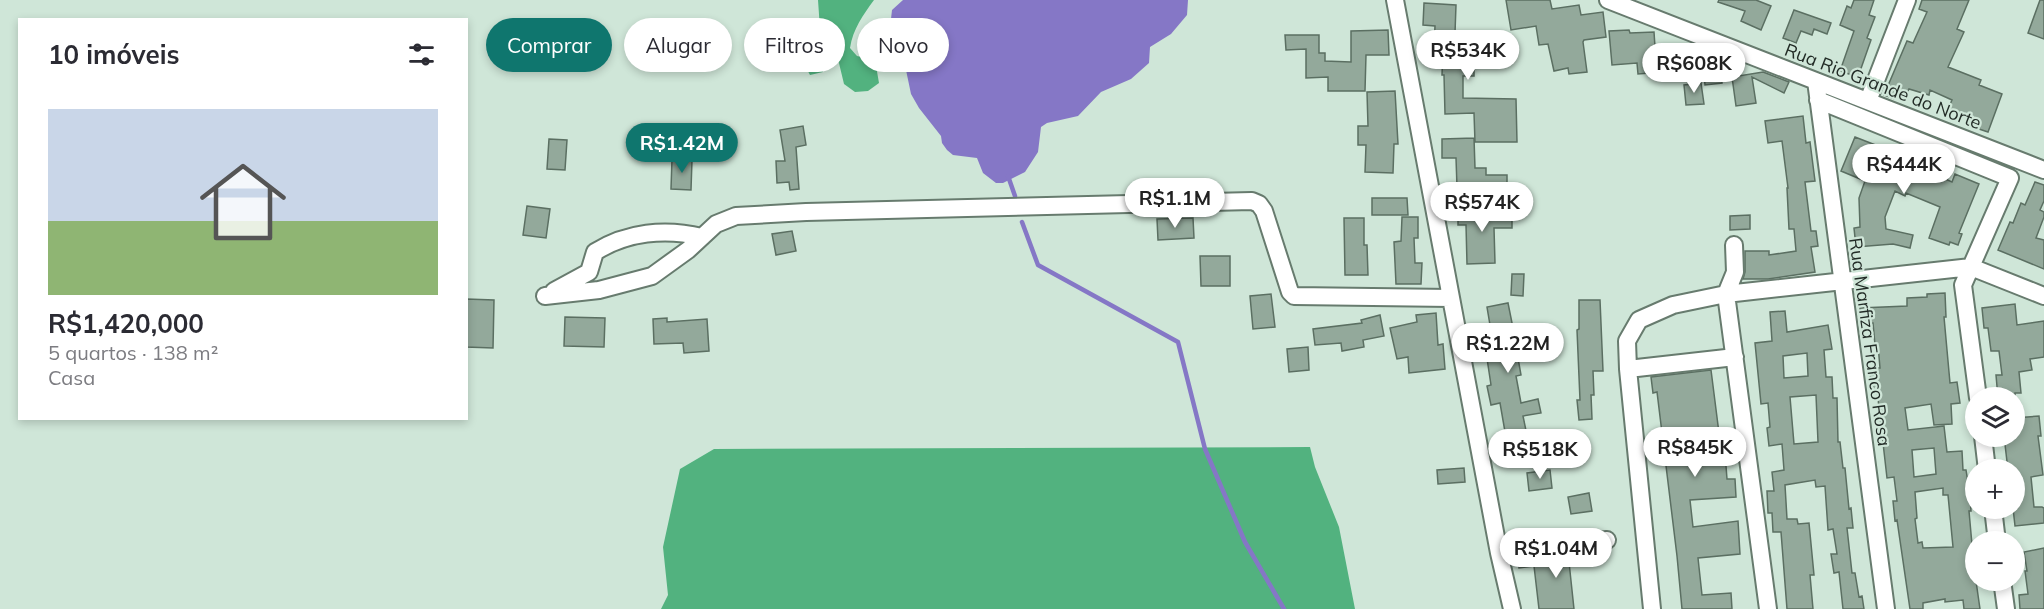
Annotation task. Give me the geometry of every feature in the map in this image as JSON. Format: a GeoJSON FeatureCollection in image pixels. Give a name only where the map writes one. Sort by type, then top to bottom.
{"type":"FeatureCollection","features":[{"type":"Feature","properties":{"kind":"street"},"geometry":{"type":"LineString","coordinates":[[1395,0],[1499,552],[1512,609]]}},
{"type":"Feature","properties":{"kind":"street","name":"Rua Rio Grande do Norte"},"geometry":{"type":"LineString","coordinates":[[1608,0],[1635,5],[1816,81],[2044,170]]}},
{"type":"Feature","properties":{"kind":"street"},"geometry":{"type":"LineString","coordinates":[[1868,101],[1907,0]]}},
{"type":"Feature","properties":{"kind":"street","name":"Rua Marfiza Franco Rosa"},"geometry":{"type":"LineString","coordinates":[[1816,81],[1886,609]]}},
{"type":"Feature","properties":{"kind":"street"},"geometry":{"type":"LineString","coordinates":[[1818,100],[2010,178],[1963,285],[1977,387]]}},
{"type":"Feature","properties":{"kind":"street"},"geometry":{"type":"LineString","coordinates":[[702,237],[683,232],[644,234],[612,241],[595,252],[589,272],[545,296],[599,290],[652,276],[688,250],[702,237],[716,224],[736,216],[806,212],[1252,201],[1259,204],[1264,211],[1290,292],[1294,296],[1451,298]]}},
{"type":"Feature","properties":{"kind":"street"},"geometry":{"type":"LineString","coordinates":[[1734,244],[1735,272],[1726,294],[1768,609]]}},
{"type":"Feature","properties":{"kind":"street"},"geometry":{"type":"LineString","coordinates":[[1652,609],[1628,369],[1627,341],[1639,320],[1673,304],[1726,294],[1971,267],[2044,296]]}},
{"type":"Feature","properties":{"kind":"street"},"geometry":{"type":"LineString","coordinates":[[1628,369],[1735,357]]}},
{"type":"Feature","properties":{"kind":"street"},"geometry":{"type":"LineString","coordinates":[[1499,552],[1607,540]]}},
{"type":"Feature","properties":{"kind":"street"},"geometry":{"type":"LineString","coordinates":[[2004,591],[2006,609]]}},
{"type":"Feature","properties":{"kind":"green space"},"geometry":{"type":"Polygon","coordinates":[[[818,0],[874,0],[861,18],[857,18],[857,26],[850,48],[857,56],[857,72],[877,72],[879,83],[868,91],[855,92],[844,84],[841,72],[845,72],[845,18],[819,18],[818,0]]]}},
{"type":"Feature","properties":{"kind":"green space"},"geometry":{"type":"Polygon","coordinates":[[[1310,447],[1315,467],[1339,527],[1355,609],[661,609],[668,595],[663,547],[680,469],[714,449],[1310,447]]]}},
{"type":"Feature","properties":{"kind":"shaded area"},"geometry":{"type":"Polygon","coordinates":[[[903,0],[1188,0],[1187,15],[1171,34],[1150,47],[1149,63],[1131,79],[1101,92],[1078,116],[1047,123],[1041,127],[1038,152],[1025,172],[1003,183],[996,183],[983,173],[977,158],[953,155],[947,150],[942,143],[941,136],[911,94],[906,72],[949,72],[949,18],[891,18],[892,10],[903,0]]]}},
{"type":"Feature","properties":{"kind":"building"},"geometry":{"type":"Polygon","coordinates":[[[1506,0],[1550,0],[1552,9],[1579,5],[1581,15],[1603,12],[1606,37],[1583,42],[1587,72],[1569,74],[1568,68],[1554,71],[1548,44],[1539,45],[1536,26],[1511,30],[1506,0]]]}},
{"type":"Feature","properties":{"kind":"building"},"geometry":{"type":"Polygon","coordinates":[[[1719,0],[1756,0],[1771,6],[1761,30],[1741,21],[1745,11],[1718,2],[1719,0]]]}},
{"type":"Feature","properties":{"kind":"building"},"geometry":{"type":"Polygon","coordinates":[[[1854,0],[1874,0],[1869,15],[1875,17],[1867,38],[1871,40],[1858,77],[1840,71],[1854,31],[1840,25],[1847,6],[1851,8],[1854,0]]]}},
{"type":"Feature","properties":{"kind":"building"},"geometry":{"type":"Polygon","coordinates":[[[1922,0],[1969,0],[1957,29],[1964,32],[1948,67],[1981,80],[1979,85],[2002,94],[1988,132],[1970,126],[1972,119],[1948,109],[1952,100],[1930,90],[1929,95],[1909,89],[1907,93],[1899,90],[1895,99],[1884,95],[1907,41],[1913,43],[1927,12],[1919,9],[1922,0]]]}},
{"type":"Feature","properties":{"kind":"building"},"geometry":{"type":"Polygon","coordinates":[[[2040,0],[2044,0],[2044,39],[2028,33],[2040,0]]]}},
{"type":"Feature","properties":{"kind":"building"},"geometry":{"type":"Polygon","coordinates":[[[1424,3],[1456,5],[1455,33],[1458,33],[1458,54],[1485,55],[1486,67],[1474,67],[1474,76],[1463,76],[1463,98],[1516,99],[1517,142],[1475,142],[1474,113],[1445,114],[1444,75],[1442,75],[1443,48],[1434,48],[1435,26],[1423,25],[1424,3]]]}},
{"type":"Feature","properties":{"kind":"building"},"geometry":{"type":"Polygon","coordinates":[[[1794,10],[1831,23],[1827,34],[1814,29],[1812,35],[1801,31],[1796,43],[1783,38],[1794,10]]]}},
{"type":"Feature","properties":{"kind":"building"},"geometry":{"type":"Polygon","coordinates":[[[1388,30],[1389,55],[1366,55],[1365,91],[1328,91],[1328,77],[1306,78],[1306,49],[1286,50],[1285,35],[1319,35],[1319,53],[1325,53],[1325,61],[1351,62],[1351,31],[1388,30]]]}},
{"type":"Feature","properties":{"kind":"building"},"geometry":{"type":"Polygon","coordinates":[[[1629,30],[1630,33],[1654,32],[1655,47],[1660,47],[1662,72],[1638,74],[1637,63],[1612,65],[1609,31],[1629,30]]]}},
{"type":"Feature","properties":{"kind":"building"},"geometry":{"type":"Polygon","coordinates":[[[1720,61],[1722,83],[1705,85],[1703,63],[1720,61]]]}},
{"type":"Feature","properties":{"kind":"building"},"geometry":{"type":"Polygon","coordinates":[[[1763,72],[1789,82],[1784,93],[1752,77],[1756,103],[1736,106],[1732,77],[1763,72]]]}},
{"type":"Feature","properties":{"kind":"building"},"geometry":{"type":"Polygon","coordinates":[[[1701,83],[1704,104],[1686,105],[1684,85],[1701,83]]]}},
{"type":"Feature","properties":{"kind":"building"},"geometry":{"type":"Polygon","coordinates":[[[1395,91],[1398,144],[1394,144],[1393,173],[1365,172],[1366,145],[1358,145],[1358,126],[1368,126],[1367,92],[1395,91]]]}},
{"type":"Feature","properties":{"kind":"building"},"geometry":{"type":"Polygon","coordinates":[[[1803,116],[1806,143],[1810,142],[1815,181],[1805,182],[1811,231],[1816,231],[1818,246],[1811,247],[1815,272],[1768,279],[1743,279],[1745,251],[1769,251],[1769,255],[1796,251],[1794,229],[1789,229],[1788,188],[1782,141],[1768,143],[1765,121],[1803,116]]]}},
{"type":"Feature","properties":{"kind":"building"},"geometry":{"type":"Polygon","coordinates":[[[803,126],[806,145],[796,147],[799,189],[790,190],[789,182],[777,183],[776,161],[785,161],[780,130],[803,126]]]}},
{"type":"Feature","properties":{"kind":"building"},"geometry":{"type":"Polygon","coordinates":[[[1855,137],[1896,153],[1919,164],[1918,167],[1952,182],[1955,174],[1979,184],[1959,233],[1962,234],[1958,245],[1950,242],[1949,245],[1929,238],[1940,207],[1906,193],[1905,196],[1895,191],[1885,217],[1886,229],[1913,235],[1910,248],[1893,244],[1856,247],[1854,228],[1860,227],[1859,198],[1865,181],[1841,171],[1855,137]]]}},
{"type":"Feature","properties":{"kind":"building"},"geometry":{"type":"Polygon","coordinates":[[[1474,138],[1475,168],[1486,168],[1486,175],[1507,175],[1507,188],[1457,187],[1456,158],[1442,158],[1442,139],[1474,138]]]}},
{"type":"Feature","properties":{"kind":"building"},"geometry":{"type":"Polygon","coordinates":[[[549,139],[567,140],[565,170],[547,169],[549,139]]]}},
{"type":"Feature","properties":{"kind":"building"},"geometry":{"type":"Polygon","coordinates":[[[672,159],[692,160],[691,190],[671,189],[672,159]]]}},
{"type":"Feature","properties":{"kind":"building"},"geometry":{"type":"Polygon","coordinates":[[[2035,182],[2044,185],[2044,201],[2040,210],[2044,212],[2044,217],[2036,238],[2044,240],[2044,269],[1998,250],[2010,222],[2013,223],[2021,203],[2025,205],[2035,182]]]}},
{"type":"Feature","properties":{"kind":"building"},"geometry":{"type":"Polygon","coordinates":[[[1372,198],[1407,198],[1408,215],[1372,215],[1372,198]]]}},
{"type":"Feature","properties":{"kind":"building"},"geometry":{"type":"Polygon","coordinates":[[[527,206],[550,209],[546,238],[523,235],[527,206]]]}},
{"type":"Feature","properties":{"kind":"building"},"geometry":{"type":"Polygon","coordinates":[[[1458,209],[1512,212],[1512,228],[1494,228],[1495,263],[1467,264],[1466,225],[1458,225],[1458,209]]]}},
{"type":"Feature","properties":{"kind":"building"},"geometry":{"type":"Polygon","coordinates":[[[1750,215],[1750,229],[1730,230],[1730,216],[1750,215]]]}},
{"type":"Feature","properties":{"kind":"building"},"geometry":{"type":"Polygon","coordinates":[[[1402,217],[1418,217],[1418,238],[1414,238],[1415,263],[1422,263],[1421,284],[1396,284],[1394,242],[1401,241],[1402,217]]]}},
{"type":"Feature","properties":{"kind":"building"},"geometry":{"type":"Polygon","coordinates":[[[1193,218],[1194,238],[1158,240],[1157,219],[1193,218]]]}},
{"type":"Feature","properties":{"kind":"building"},"geometry":{"type":"Polygon","coordinates":[[[1344,218],[1364,218],[1364,245],[1367,245],[1368,275],[1345,275],[1344,218]]]}},
{"type":"Feature","properties":{"kind":"building"},"geometry":{"type":"Polygon","coordinates":[[[792,231],[796,251],[776,255],[772,234],[792,231]]]}},
{"type":"Feature","properties":{"kind":"building"},"geometry":{"type":"Polygon","coordinates":[[[1200,256],[1230,256],[1230,286],[1201,286],[1200,256]]]}},
{"type":"Feature","properties":{"kind":"building"},"geometry":{"type":"Polygon","coordinates":[[[1512,274],[1524,274],[1523,296],[1511,295],[1512,274]]]}},
{"type":"Feature","properties":{"kind":"building"},"geometry":{"type":"Polygon","coordinates":[[[1945,293],[1946,317],[1944,317],[1950,383],[1957,382],[1960,403],[1951,404],[1952,424],[1934,425],[1931,404],[1905,408],[1908,430],[1944,426],[1947,452],[1962,451],[1963,470],[1965,470],[1965,519],[1970,519],[1971,531],[1965,531],[1965,591],[1977,591],[1980,609],[1964,609],[1963,600],[1945,602],[1945,599],[1923,603],[1923,609],[1910,609],[1897,520],[1895,521],[1893,501],[1897,501],[1894,477],[1887,478],[1877,390],[1871,390],[1870,368],[1880,368],[1878,345],[1875,345],[1873,323],[1861,324],[1860,308],[1907,306],[1907,298],[1927,297],[1927,294],[1945,293]],[[1934,448],[1912,450],[1914,477],[1936,474],[1934,448]],[[1943,488],[1915,492],[1918,543],[1922,542],[1923,548],[1953,547],[1948,495],[1943,495],[1943,488]]]}},
{"type":"Feature","properties":{"kind":"building"},"geometry":{"type":"Polygon","coordinates":[[[1271,294],[1275,327],[1253,329],[1250,296],[1271,294]]]}},
{"type":"Feature","properties":{"kind":"building"},"geometry":{"type":"Polygon","coordinates":[[[468,299],[494,300],[493,348],[468,347],[468,299]]]}},
{"type":"Feature","properties":{"kind":"building"},"geometry":{"type":"Polygon","coordinates":[[[1579,300],[1600,300],[1603,371],[1593,371],[1592,419],[1579,420],[1577,330],[1579,329],[1579,300]]]}},
{"type":"Feature","properties":{"kind":"building"},"geometry":{"type":"Polygon","coordinates":[[[1508,303],[1513,328],[1526,327],[1529,346],[1516,347],[1521,375],[1516,376],[1521,403],[1538,399],[1541,413],[1523,416],[1529,445],[1508,449],[1500,403],[1491,405],[1487,386],[1491,385],[1483,332],[1491,331],[1487,307],[1508,303]]]}},
{"type":"Feature","properties":{"kind":"building"},"geometry":{"type":"Polygon","coordinates":[[[2015,304],[2017,325],[2044,321],[2044,357],[2030,359],[2032,370],[2019,372],[2020,387],[1997,387],[1996,375],[2002,375],[1999,351],[1991,351],[1988,328],[1984,328],[1982,308],[2015,304]]]}},
{"type":"Feature","properties":{"kind":"building"},"geometry":{"type":"Polygon","coordinates":[[[1785,311],[1787,332],[1828,325],[1832,349],[1824,350],[1826,377],[1832,377],[1833,398],[1837,398],[1838,442],[1840,442],[1843,468],[1845,468],[1853,528],[1847,528],[1852,573],[1855,573],[1859,597],[1862,596],[1864,609],[1843,609],[1839,572],[1834,573],[1831,554],[1837,554],[1833,529],[1828,530],[1825,486],[1816,487],[1815,480],[1785,485],[1787,519],[1797,519],[1798,524],[1809,523],[1814,575],[1810,575],[1813,609],[1787,609],[1781,532],[1773,532],[1772,513],[1768,513],[1767,491],[1774,491],[1772,472],[1784,470],[1782,444],[1769,446],[1768,403],[1761,404],[1755,343],[1772,341],[1770,312],[1785,311]],[[1807,353],[1783,356],[1784,378],[1808,376],[1807,353]],[[1816,395],[1790,397],[1794,444],[1818,442],[1816,395]]]}},
{"type":"Feature","properties":{"kind":"building"},"geometry":{"type":"Polygon","coordinates":[[[1436,313],[1438,345],[1443,344],[1445,369],[1409,373],[1408,357],[1397,359],[1390,328],[1417,322],[1416,315],[1436,313]]]}},
{"type":"Feature","properties":{"kind":"building"},"geometry":{"type":"Polygon","coordinates":[[[1380,315],[1384,336],[1363,340],[1364,347],[1342,351],[1341,343],[1315,345],[1313,329],[1362,323],[1361,320],[1380,315]]]}},
{"type":"Feature","properties":{"kind":"building"},"geometry":{"type":"Polygon","coordinates":[[[565,317],[605,318],[604,347],[564,346],[565,317]]]}},
{"type":"Feature","properties":{"kind":"building"},"geometry":{"type":"Polygon","coordinates":[[[667,318],[667,322],[707,319],[709,351],[684,353],[683,343],[654,344],[653,319],[667,318]]]}},
{"type":"Feature","properties":{"kind":"building"},"geometry":{"type":"Polygon","coordinates":[[[1308,347],[1309,370],[1289,372],[1287,349],[1308,347]]]}},
{"type":"Feature","properties":{"kind":"building"},"geometry":{"type":"Polygon","coordinates":[[[1711,370],[1719,433],[1726,433],[1727,479],[1735,479],[1736,497],[1690,500],[1693,527],[1738,521],[1740,554],[1698,558],[1702,595],[1731,593],[1732,609],[1682,609],[1657,392],[1653,393],[1651,377],[1711,370]]]}},
{"type":"Feature","properties":{"kind":"building"},"geometry":{"type":"Polygon","coordinates":[[[2039,416],[2041,436],[2038,436],[2043,475],[2031,477],[2034,507],[2044,508],[2044,523],[2015,526],[2014,519],[2025,519],[2025,459],[2007,459],[2005,447],[2025,447],[2025,417],[2039,416]]]}},
{"type":"Feature","properties":{"kind":"building"},"geometry":{"type":"Polygon","coordinates":[[[1464,468],[1465,482],[1438,484],[1437,470],[1464,468]]]}},
{"type":"Feature","properties":{"kind":"building"},"geometry":{"type":"Polygon","coordinates":[[[1550,470],[1552,488],[1529,491],[1527,473],[1550,470]]]}},
{"type":"Feature","properties":{"kind":"building"},"geometry":{"type":"Polygon","coordinates":[[[1589,493],[1592,511],[1571,514],[1568,497],[1589,493]]]}},
{"type":"Feature","properties":{"kind":"building"},"geometry":{"type":"Polygon","coordinates":[[[2044,548],[2044,609],[2020,609],[2019,595],[2028,594],[2025,552],[2044,548]]]}},
{"type":"Feature","properties":{"kind":"building"},"geometry":{"type":"Polygon","coordinates":[[[1605,551],[1605,558],[1569,562],[1574,609],[1539,609],[1534,566],[1519,568],[1518,561],[1605,551]]]}},
{"type":"Feature","properties":{"kind":"waterway"},"geometry":{"type":"LineString","coordinates":[[1008,176],[1015,196]]}},
{"type":"Feature","properties":{"kind":"waterway"},"geometry":{"type":"LineString","coordinates":[[1022,222],[1038,265],[1178,342],[1205,449],[1245,542],[1284,609]]}}]}
